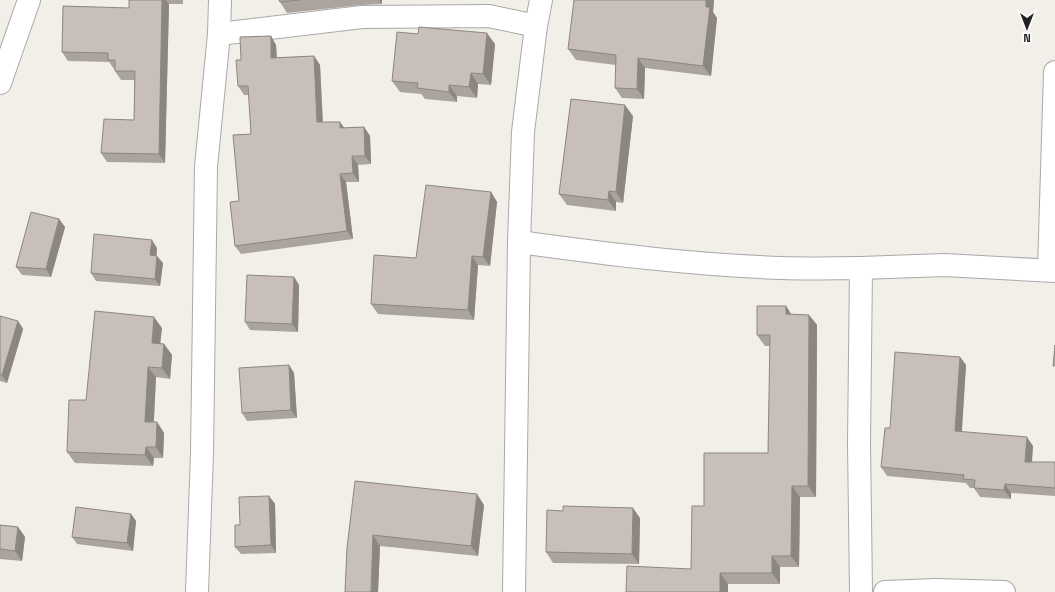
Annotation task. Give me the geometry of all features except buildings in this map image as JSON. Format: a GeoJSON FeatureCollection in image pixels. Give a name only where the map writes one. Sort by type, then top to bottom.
{"type":"FeatureCollection","features":[{"type":"Feature","properties":{"kind":"street"},"geometry":{"type":"LineString","coordinates":[[0,82],[29,0]]}},
{"type":"Feature","properties":{"kind":"street"},"geometry":{"type":"LineString","coordinates":[[197,592],[202,453],[206,167],[219,34],[220,0]]}},
{"type":"Feature","properties":{"kind":"street"},"geometry":{"type":"LineString","coordinates":[[514,592],[519,242],[523,132],[536,26],[541,0]]}},
{"type":"Feature","properties":{"kind":"street"},"geometry":{"type":"LineString","coordinates":[[219,34],[362,17],[489,16],[536,26]]}},
{"type":"Feature","properties":{"kind":"street"},"geometry":{"type":"LineString","coordinates":[[519,242],[594,253],[687,262],[782,268],[862,268],[944,265],[1052,270],[1055,72]]}},
{"type":"Feature","properties":{"kind":"street"},"geometry":{"type":"LineString","coordinates":[[861,592],[859,443],[862,268]]}},
{"type":"Feature","properties":{"kind":"street"},"geometry":{"type":"LineString","coordinates":[[885,592],[936,590],[1004,592]]}}]}
